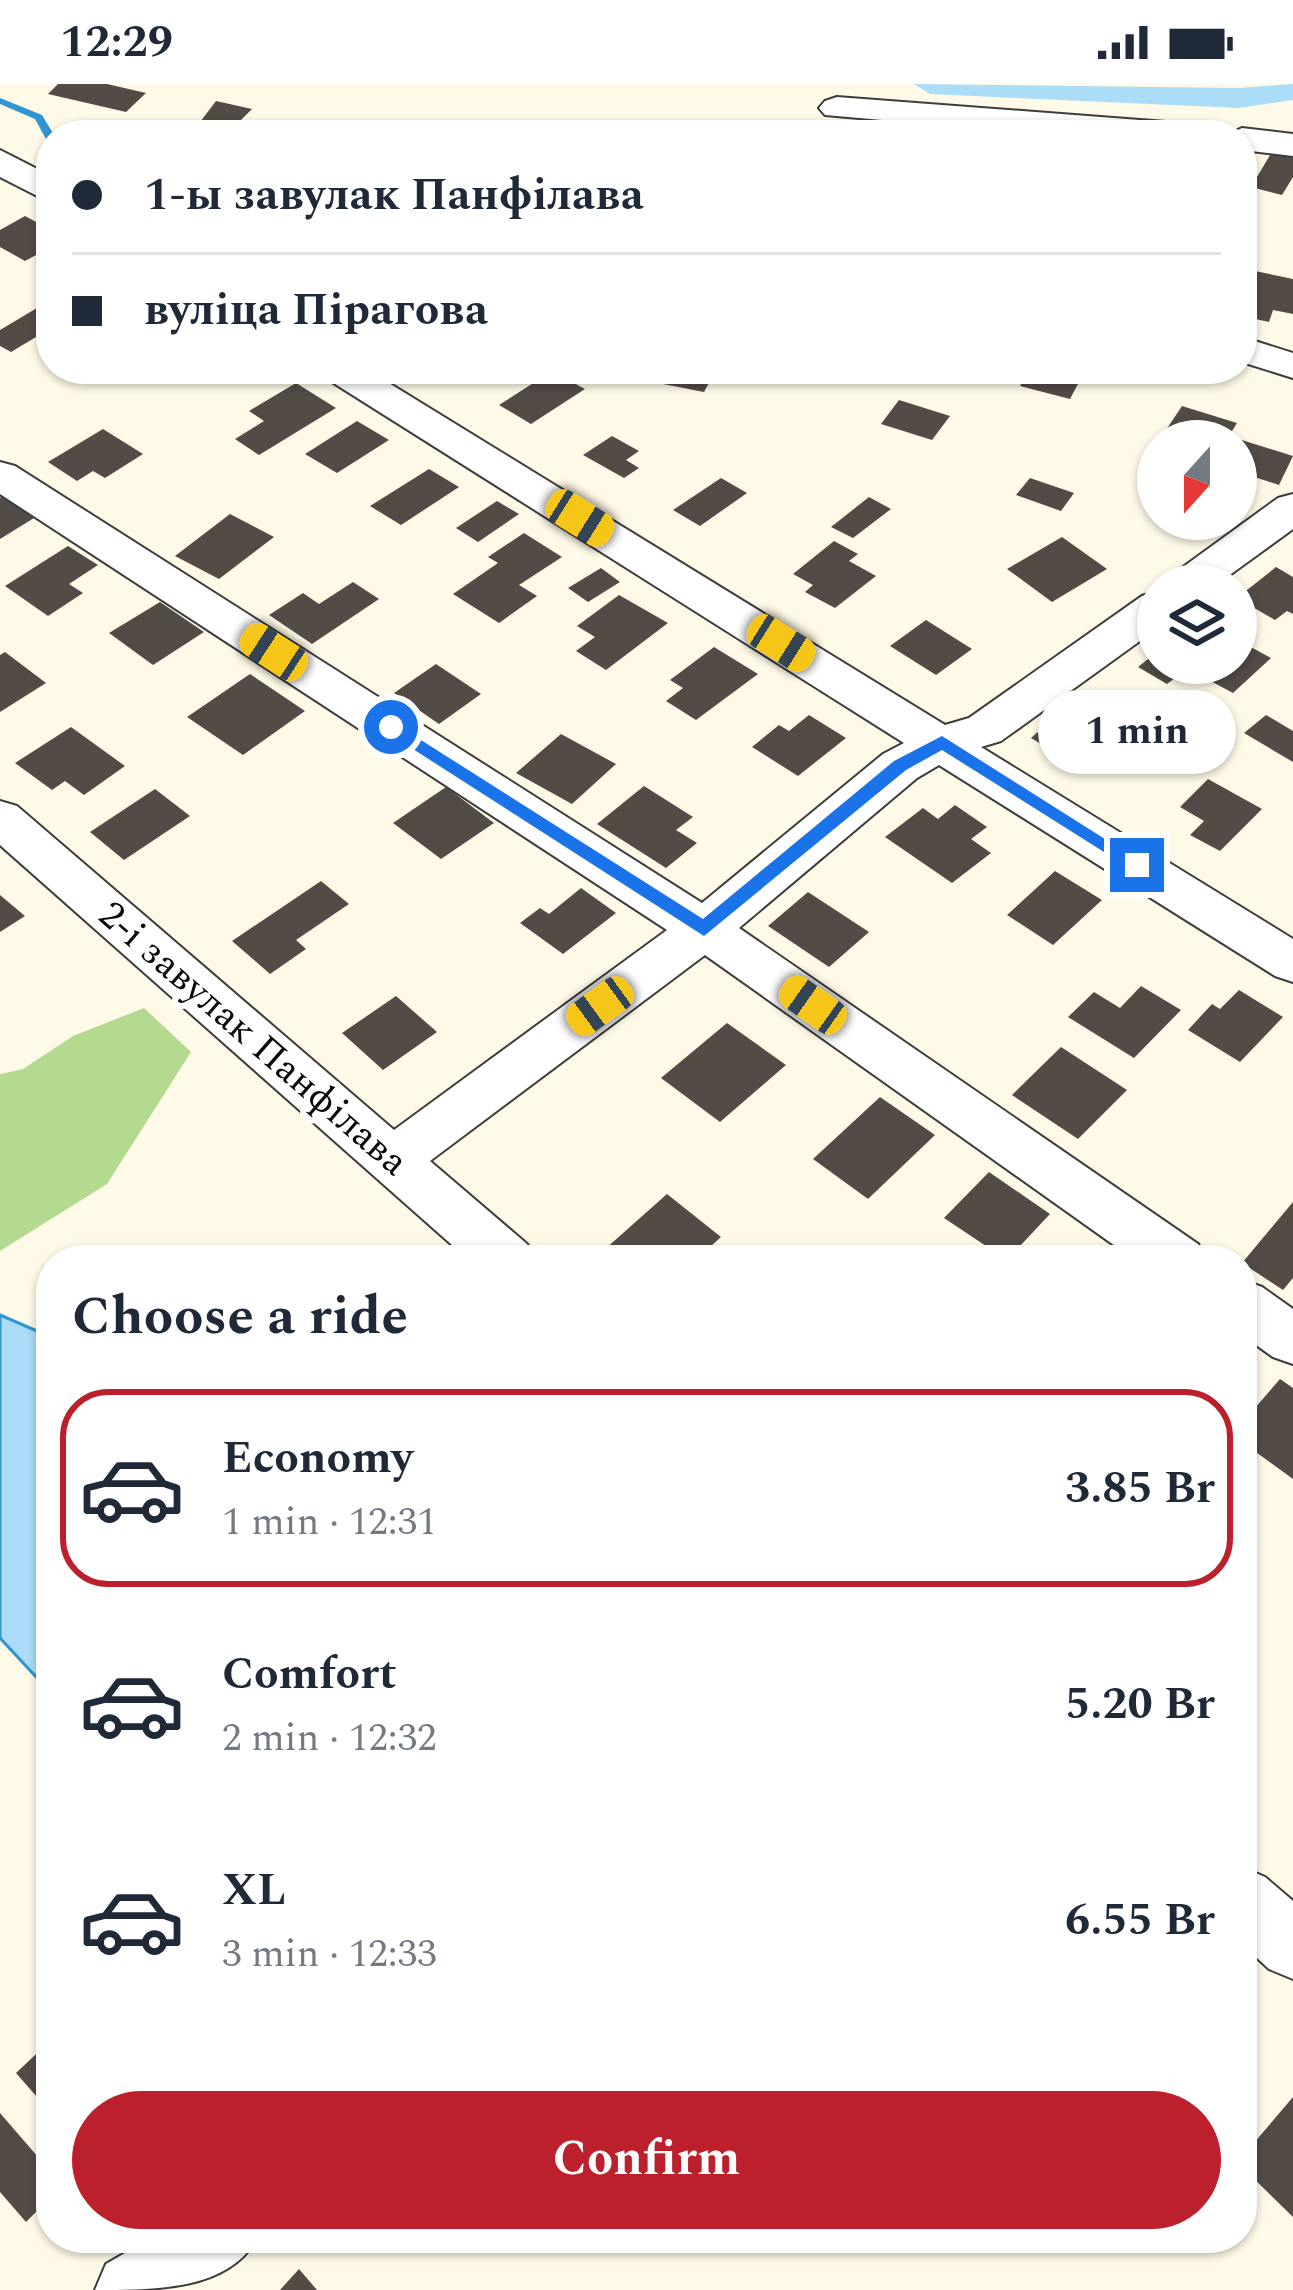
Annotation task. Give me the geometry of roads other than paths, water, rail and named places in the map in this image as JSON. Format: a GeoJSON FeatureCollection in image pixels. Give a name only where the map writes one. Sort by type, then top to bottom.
{"type":"FeatureCollection","features":[{"type":"Feature","properties":{"kind":"street"},"geometry":{"type":"LineString","coordinates":[[837,108],[995,120]]}},
{"type":"Feature","properties":{"kind":"street"},"geometry":{"type":"LineString","coordinates":[[1257,141],[1293,145]]}},
{"type":"Feature","properties":{"kind":"street"},"geometry":{"type":"LineString","coordinates":[[0,161],[36,184]]}},
{"type":"Feature","properties":{"kind":"street"},"geometry":{"type":"LineString","coordinates":[[1257,354],[1293,366]]}},
{"type":"Feature","properties":{"kind":"street"},"geometry":{"type":"LineString","coordinates":[[362,384],[1293,963]]}},
{"type":"Feature","properties":{"kind":"street"},"geometry":{"type":"LineString","coordinates":[[0,476],[704,929],[1157,1245]]}},
{"type":"Feature","properties":{"kind":"street"},"geometry":{"type":"LineString","coordinates":[[1216,564],[1293,508]]}},
{"type":"Feature","properties":{"kind":"street"},"geometry":{"type":"LineString","coordinates":[[392,1160],[704,929],[900,766],[942,742],[986,730],[1137,621]]}},
{"type":"Feature","properties":{"kind":"street","name":"2-і завулак Панфілава"},"geometry":{"type":"LineString","coordinates":[[0,818],[490,1245]]}},
{"type":"Feature","properties":{"kind":"street"},"geometry":{"type":"LineString","coordinates":[[1257,1315],[1293,1340]]}},
{"type":"Feature","properties":{"kind":"street"},"geometry":{"type":"LineString","coordinates":[[1257,1913],[1293,1945]]}},
{"type":"Feature","properties":{"kind":"street"},"geometry":{"type":"LineString","coordinates":[[132,2290],[195,2253]]}},
{"type":"Feature","properties":{"kind":"water"},"geometry":{"type":"Polygon","coordinates":[[[0,1315],[36,1331],[36,1677],[0,1638],[0,1315]]]}},
{"type":"Feature","properties":{"kind":"waterway"},"geometry":{"type":"LineString","coordinates":[[930,84],[1239,98],[1293,90]]}},
{"type":"Feature","properties":{"kind":"waterway"},"geometry":{"type":"LineString","coordinates":[[0,101],[41,120]]}}]}
